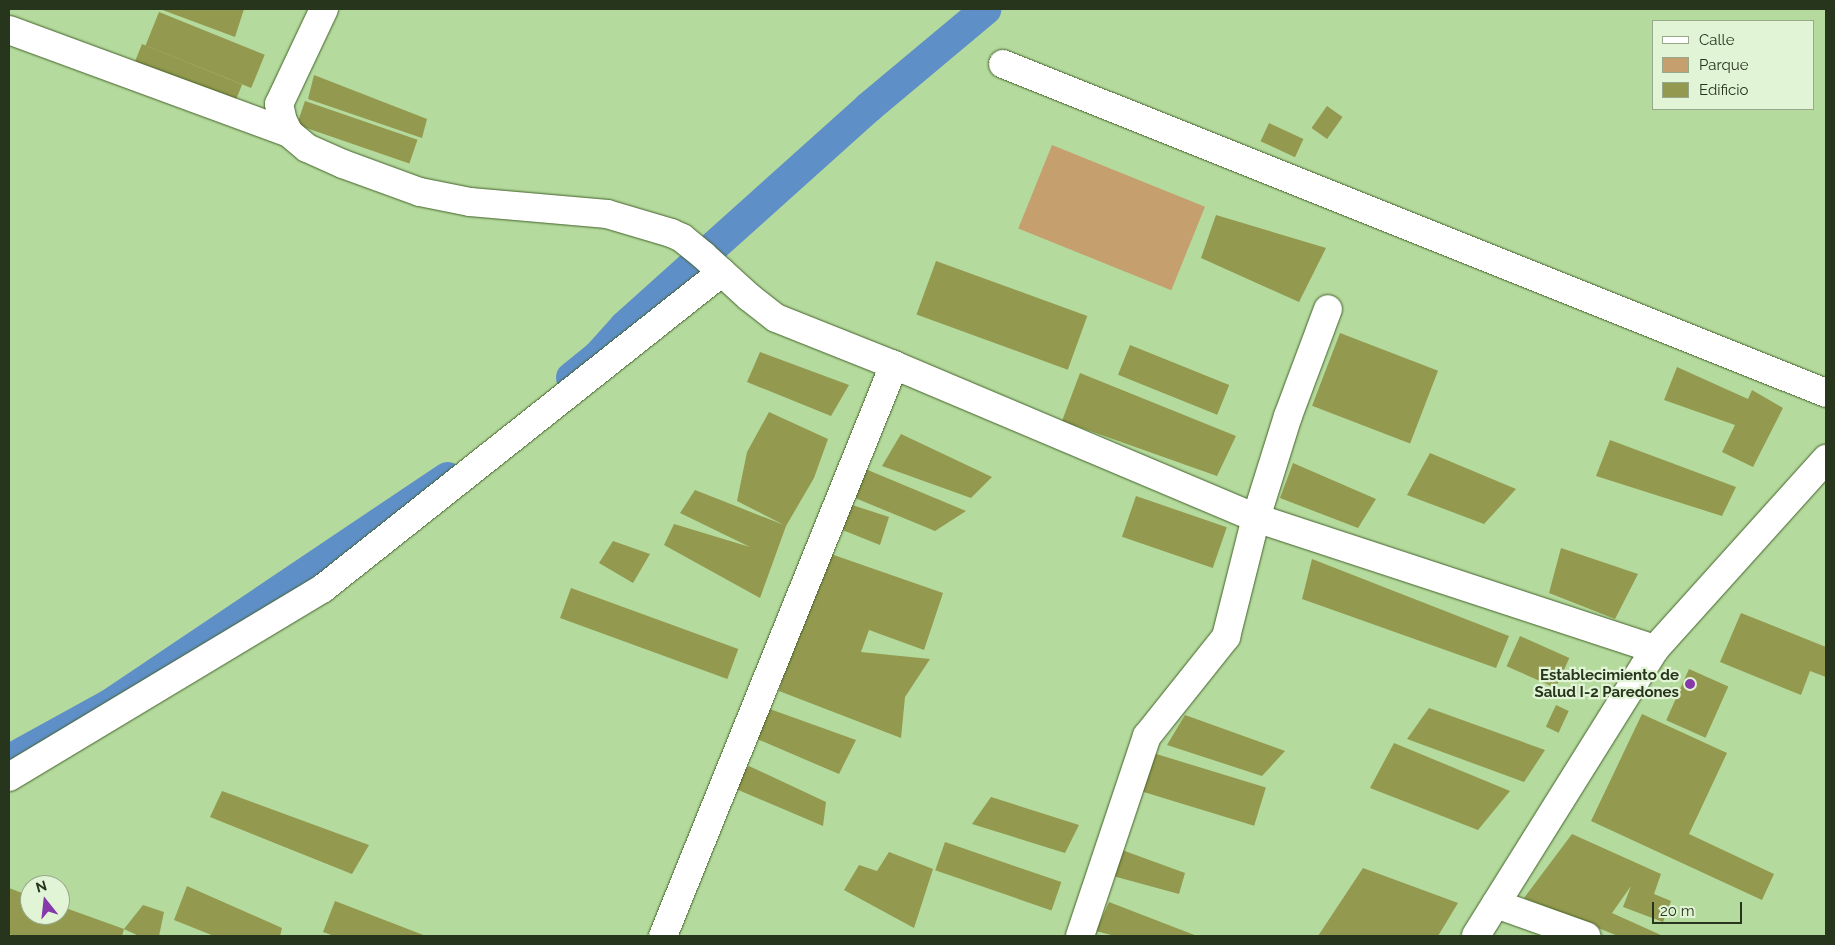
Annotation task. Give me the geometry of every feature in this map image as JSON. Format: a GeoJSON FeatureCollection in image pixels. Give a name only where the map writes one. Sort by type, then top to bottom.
{"type":"FeatureCollection","features":[{"type":"Feature","properties":{"kind":"street"},"geometry":{"type":"LineString","coordinates":[[289,133],[283,121],[281,98],[324,9]]}},
{"type":"Feature","properties":{"kind":"street"},"geometry":{"type":"LineString","coordinates":[[9,30],[289,133],[307,148],[343,164],[420,192],[470,202],[607,214],[671,233],[682,238],[776,318],[894,365],[1256,518],[1655,649]]}},
{"type":"Feature","properties":{"kind":"street"},"geometry":{"type":"LineString","coordinates":[[1003,64],[1826,393]]}},
{"type":"Feature","properties":{"kind":"street"},"geometry":{"type":"LineString","coordinates":[[9,777],[322,589],[713,264]]}},
{"type":"Feature","properties":{"kind":"street"},"geometry":{"type":"LineString","coordinates":[[1080,936],[1147,736],[1226,637],[1256,518],[1288,416],[1328,309]]}},
{"type":"Feature","properties":{"kind":"street"},"geometry":{"type":"LineString","coordinates":[[663,936],[894,365]]}},
{"type":"Feature","properties":{"kind":"street"},"geometry":{"type":"LineString","coordinates":[[1476,936],[1655,649],[1826,459]]}},
{"type":"Feature","properties":{"kind":"street"},"geometry":{"type":"LineString","coordinates":[[1496,904],[1586,936]]}},
{"type":"Feature","properties":{"kind":"green space"},"geometry":{"type":"Polygon","coordinates":[[[1052,145],[1205,207],[1171,290],[1018,228],[1052,145]]]}},
{"type":"Feature","properties":{"kind":"building"},"geometry":{"type":"Polygon","coordinates":[[[160,9],[244,9],[235,37],[160,9]]]}},
{"type":"Feature","properties":{"kind":"building"},"geometry":{"type":"Polygon","coordinates":[[[159,12],[265,55],[251,88],[146,45],[159,12]]]}},
{"type":"Feature","properties":{"kind":"building"},"geometry":{"type":"Polygon","coordinates":[[[142,44],[242,84],[234,105],[134,64],[142,44]]]}},
{"type":"Feature","properties":{"kind":"building"},"geometry":{"type":"Polygon","coordinates":[[[314,75],[427,119],[422,138],[308,99],[314,75]]]}},
{"type":"Feature","properties":{"kind":"building"},"geometry":{"type":"Polygon","coordinates":[[[305,101],[418,140],[409,163],[297,125],[305,101]]]}},
{"type":"Feature","properties":{"kind":"building"},"geometry":{"type":"Polygon","coordinates":[[[1327,106],[1343,117],[1327,139],[1312,128],[1327,106]]]}},
{"type":"Feature","properties":{"kind":"building"},"geometry":{"type":"Polygon","coordinates":[[[1269,123],[1303,139],[1295,157],[1261,141],[1269,123]]]}},
{"type":"Feature","properties":{"kind":"building"},"geometry":{"type":"Polygon","coordinates":[[[1216,215],[1326,248],[1299,302],[1201,258],[1216,215]]]}},
{"type":"Feature","properties":{"kind":"building"},"geometry":{"type":"Polygon","coordinates":[[[936,261],[1087,316],[1068,370],[917,315],[936,261]]]}},
{"type":"Feature","properties":{"kind":"building"},"geometry":{"type":"Polygon","coordinates":[[[1340,333],[1438,371],[1410,443],[1312,406],[1340,333]]]}},
{"type":"Feature","properties":{"kind":"building"},"geometry":{"type":"Polygon","coordinates":[[[1130,345],[1229,385],[1217,415],[1118,375],[1130,345]]]}},
{"type":"Feature","properties":{"kind":"building"},"geometry":{"type":"Polygon","coordinates":[[[760,352],[849,385],[831,416],[747,382],[760,352]]]}},
{"type":"Feature","properties":{"kind":"building"},"geometry":{"type":"Polygon","coordinates":[[[1677,367],[1748,399],[1752,390],[1783,408],[1753,467],[1722,452],[1735,425],[1664,400],[1677,367]]]}},
{"type":"Feature","properties":{"kind":"building"},"geometry":{"type":"Polygon","coordinates":[[[1080,373],[1236,436],[1217,476],[1062,421],[1080,373]]]}},
{"type":"Feature","properties":{"kind":"building"},"geometry":{"type":"Polygon","coordinates":[[[769,412],[828,439],[814,478],[786,526],[760,598],[664,545],[674,524],[750,547],[680,513],[695,490],[784,525],[737,501],[747,452],[769,412]]]}},
{"type":"Feature","properties":{"kind":"building"},"geometry":{"type":"Polygon","coordinates":[[[901,434],[992,477],[971,498],[882,466],[901,434]]]}},
{"type":"Feature","properties":{"kind":"building"},"geometry":{"type":"Polygon","coordinates":[[[1610,440],[1736,487],[1722,516],[1596,476],[1610,440]]]}},
{"type":"Feature","properties":{"kind":"building"},"geometry":{"type":"Polygon","coordinates":[[[1430,453],[1516,489],[1484,524],[1407,495],[1430,453]]]}},
{"type":"Feature","properties":{"kind":"building"},"geometry":{"type":"Polygon","coordinates":[[[1293,463],[1376,499],[1358,528],[1280,498],[1293,463]]]}},
{"type":"Feature","properties":{"kind":"building"},"geometry":{"type":"Polygon","coordinates":[[[863,468],[966,511],[935,531],[843,493],[863,468]]]}},
{"type":"Feature","properties":{"kind":"building"},"geometry":{"type":"Polygon","coordinates":[[[1136,496],[1227,527],[1213,568],[1122,537],[1136,496]]]}},
{"type":"Feature","properties":{"kind":"building"},"geometry":{"type":"Polygon","coordinates":[[[846,503],[889,517],[880,545],[835,527],[846,503]]]}},
{"type":"Feature","properties":{"kind":"building"},"geometry":{"type":"Polygon","coordinates":[[[613,541],[650,554],[633,583],[599,563],[613,541]]]}},
{"type":"Feature","properties":{"kind":"building"},"geometry":{"type":"Polygon","coordinates":[[[1561,548],[1638,574],[1615,619],[1549,593],[1561,548]]]}},
{"type":"Feature","properties":{"kind":"building"},"geometry":{"type":"Polygon","coordinates":[[[828,553],[943,593],[924,650],[869,630],[861,652],[930,659],[905,697],[901,738],[779,691],[796,627],[828,553]]]}},
{"type":"Feature","properties":{"kind":"building"},"geometry":{"type":"Polygon","coordinates":[[[1312,559],[1509,636],[1496,668],[1302,599],[1312,559]]]}},
{"type":"Feature","properties":{"kind":"building"},"geometry":{"type":"Polygon","coordinates":[[[571,588],[738,649],[727,679],[560,618],[571,588]]]}},
{"type":"Feature","properties":{"kind":"building"},"geometry":{"type":"Polygon","coordinates":[[[1741,613],[1826,647],[1826,677],[1810,671],[1801,695],[1720,662],[1741,613]]]}},
{"type":"Feature","properties":{"kind":"building"},"geometry":{"type":"Polygon","coordinates":[[[1520,636],[1569,658],[1556,688],[1507,666],[1520,636]]]}},
{"type":"Feature","properties":{"kind":"building"},"geometry":{"type":"Polygon","coordinates":[[[1689,669],[1728,686],[1706,738],[1666,720],[1689,669]]]}},
{"type":"Feature","properties":{"kind":"building"},"geometry":{"type":"Polygon","coordinates":[[[1556,705],[1569,711],[1559,733],[1546,727],[1556,705]]]}},
{"type":"Feature","properties":{"kind":"building"},"geometry":{"type":"Polygon","coordinates":[[[767,708],[856,740],[839,774],[750,736],[767,708]]]}},
{"type":"Feature","properties":{"kind":"building"},"geometry":{"type":"Polygon","coordinates":[[[1429,708],[1545,750],[1524,782],[1407,739],[1429,708]]]}},
{"type":"Feature","properties":{"kind":"building"},"geometry":{"type":"Polygon","coordinates":[[[1642,714],[1727,753],[1689,834],[1774,874],[1762,900],[1591,821],[1642,714]]]}},
{"type":"Feature","properties":{"kind":"building"},"geometry":{"type":"Polygon","coordinates":[[[1185,715],[1285,751],[1262,776],[1167,745],[1185,715]]]}},
{"type":"Feature","properties":{"kind":"building"},"geometry":{"type":"Polygon","coordinates":[[[1394,743],[1510,791],[1478,830],[1370,788],[1394,743]]]}},
{"type":"Feature","properties":{"kind":"building"},"geometry":{"type":"Polygon","coordinates":[[[1153,753],[1266,787],[1254,826],[1141,791],[1153,753]]]}},
{"type":"Feature","properties":{"kind":"building"},"geometry":{"type":"Polygon","coordinates":[[[749,766],[826,802],[823,826],[729,786],[749,766]]]}},
{"type":"Feature","properties":{"kind":"building"},"geometry":{"type":"Polygon","coordinates":[[[222,791],[369,845],[352,874],[210,817],[222,791]]]}},
{"type":"Feature","properties":{"kind":"building"},"geometry":{"type":"Polygon","coordinates":[[[991,797],[1079,825],[1065,853],[972,824],[991,797]]]}},
{"type":"Feature","properties":{"kind":"building"},"geometry":{"type":"Polygon","coordinates":[[[1572,834],[1661,874],[1654,894],[1671,901],[1663,922],[1623,907],[1631,886],[1612,913],[1663,936],[1618,936],[1524,898],[1572,834]]]}},
{"type":"Feature","properties":{"kind":"building"},"geometry":{"type":"Polygon","coordinates":[[[945,842],[1061,882],[1052,910],[935,870],[945,842]]]}},
{"type":"Feature","properties":{"kind":"building"},"geometry":{"type":"Polygon","coordinates":[[[1122,850],[1185,873],[1179,894],[1113,876],[1122,850]]]}},
{"type":"Feature","properties":{"kind":"building"},"geometry":{"type":"Polygon","coordinates":[[[889,852],[933,869],[914,928],[844,890],[859,865],[877,871],[889,852]]]}},
{"type":"Feature","properties":{"kind":"building"},"geometry":{"type":"Polygon","coordinates":[[[1363,868],[1458,903],[1438,936],[1318,936],[1363,868]]]}},
{"type":"Feature","properties":{"kind":"building"},"geometry":{"type":"Polygon","coordinates":[[[187,886],[282,928],[280,936],[214,936],[174,920],[187,886]]]}},
{"type":"Feature","properties":{"kind":"building"},"geometry":{"type":"Polygon","coordinates":[[[9,888],[20,892],[20,925],[70,925],[70,910],[124,929],[122,936],[15,936],[9,934],[9,888]]]}},
{"type":"Feature","properties":{"kind":"building"},"geometry":{"type":"Polygon","coordinates":[[[335,901],[426,936],[334,936],[323,932],[335,901]]]}},
{"type":"Feature","properties":{"kind":"building"},"geometry":{"type":"Polygon","coordinates":[[[1109,902],[1197,936],[1115,936],[1096,931],[1109,902]]]}},
{"type":"Feature","properties":{"kind":"building"},"geometry":{"type":"Polygon","coordinates":[[[143,905],[164,912],[159,936],[139,936],[124,929],[143,905]]]}},
{"type":"Feature","properties":{"kind":"waterway"},"geometry":{"type":"LineString","coordinates":[[571,377],[598,355],[624,326],[868,107],[985,9]]}},
{"type":"Feature","properties":{"kind":"waterway"},"geometry":{"type":"LineString","coordinates":[[9,759],[109,704],[447,477]]}},
{"type":"Feature","properties":{"kind":"place","name":"Establecimiento de Salud I-2 Paredones"},"geometry":{"type":"Point","coordinates":[1690,684]}}]}
